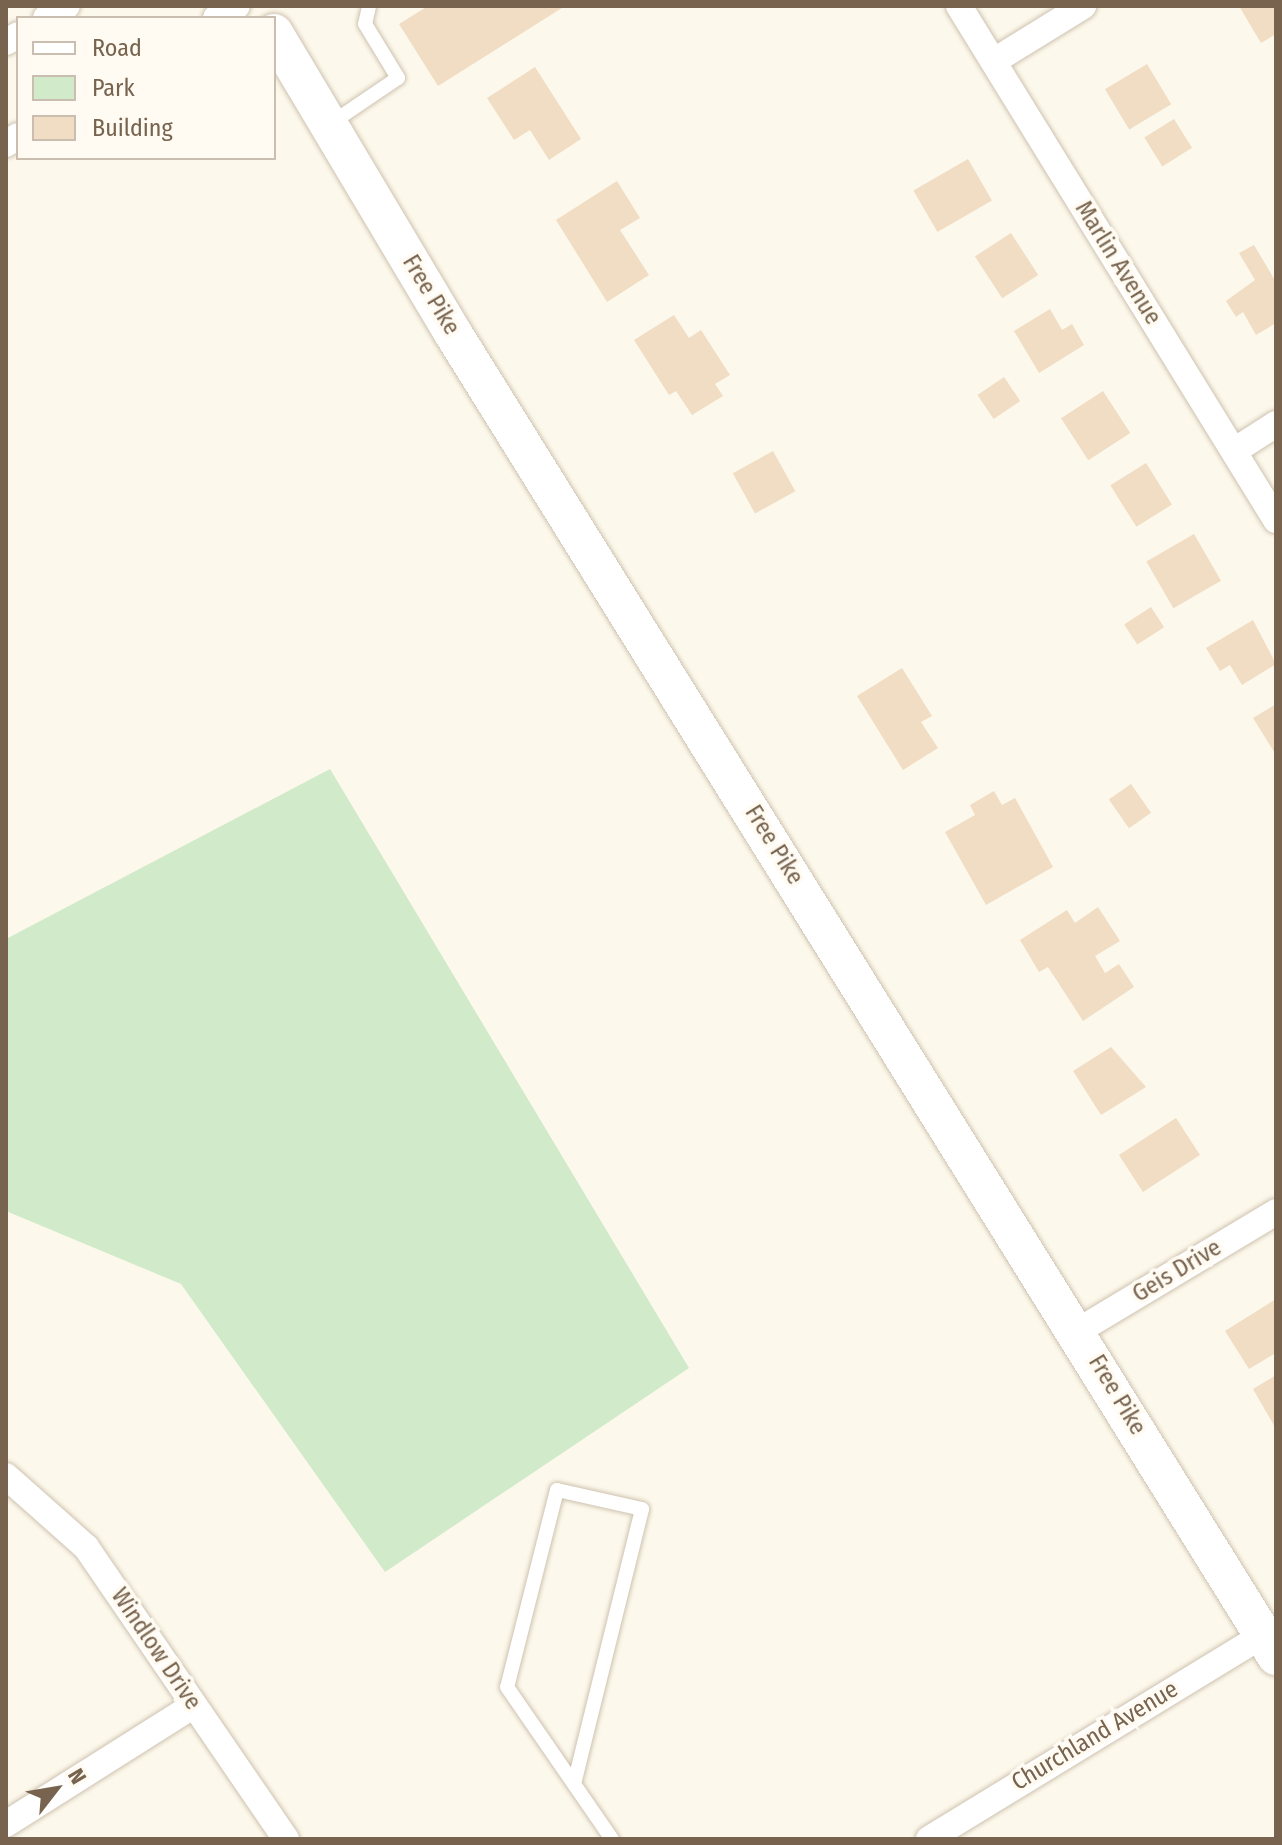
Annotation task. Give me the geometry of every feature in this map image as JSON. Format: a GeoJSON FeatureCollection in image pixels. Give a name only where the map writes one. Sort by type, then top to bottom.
{"type":"FeatureCollection","features":[{"type":"Feature","properties":{"kind":"main road","name":"Free Pike"},"geometry":{"type":"LineString","coordinates":[[276,36],[1270,1645]]}},
{"type":"Feature","properties":{"kind":"street"},"geometry":{"type":"LineString","coordinates":[[50,16],[67,6]]}},
{"type":"Feature","properties":{"kind":"street"},"geometry":{"type":"LineString","coordinates":[[220,16],[237,6]]}},
{"type":"Feature","properties":{"kind":"street","name":"Marlin Avenue"},"geometry":{"type":"LineString","coordinates":[[959,6],[1276,520]]}},
{"type":"Feature","properties":{"kind":"street"},"geometry":{"type":"LineString","coordinates":[[994,61],[1083,6]]}},
{"type":"Feature","properties":{"kind":"street"},"geometry":{"type":"LineString","coordinates":[[1234,451],[1276,424]]}},
{"type":"Feature","properties":{"kind":"street","name":"Geis Drive"},"geometry":{"type":"LineString","coordinates":[[1078,1331],[1276,1212]]}},
{"type":"Feature","properties":{"kind":"street","name":"Windlow Drive"},"geometry":{"type":"LineString","coordinates":[[6,1476],[86,1547],[286,1839]]}},
{"type":"Feature","properties":{"kind":"street","name":"Churchland Avenue"},"geometry":{"type":"LineString","coordinates":[[929,1839],[1270,1645]]}},
{"type":"Feature","properties":{"kind":"street"},"geometry":{"type":"LineString","coordinates":[[6,1824],[194,1705]]}},
{"type":"Feature","properties":{"kind":"lane"},"geometry":{"type":"LineString","coordinates":[[329,124],[398,78],[365,24],[369,6]]}},
{"type":"Feature","properties":{"kind":"lane"},"geometry":{"type":"LineString","coordinates":[[575,1780],[642,1509],[557,1490],[507,1687],[575,1780],[612,1839]]}},
{"type":"Feature","properties":{"kind":"green space"},"geometry":{"type":"Polygon","coordinates":[[[330,769],[689,1368],[385,1572],[181,1284],[6,1211],[6,939],[330,769]]]}},
{"type":"Feature","properties":{"kind":"building"},"geometry":{"type":"Polygon","coordinates":[[[428,6],[565,6],[438,86],[399,24],[428,6]]]}},
{"type":"Feature","properties":{"kind":"building"},"geometry":{"type":"Polygon","coordinates":[[[1239,6],[1276,6],[1276,34],[1261,43],[1239,6]]]}},
{"type":"Feature","properties":{"kind":"building"},"geometry":{"type":"Polygon","coordinates":[[[1147,64],[1171,104],[1129,130],[1105,89],[1147,64]]]}},
{"type":"Feature","properties":{"kind":"building"},"geometry":{"type":"Polygon","coordinates":[[[535,67],[581,139],[549,160],[530,130],[514,140],[487,98],[535,67]]]}},
{"type":"Feature","properties":{"kind":"building"},"geometry":{"type":"Polygon","coordinates":[[[1174,119],[1192,148],[1162,166],[1144,138],[1174,119]]]}},
{"type":"Feature","properties":{"kind":"building"},"geometry":{"type":"Polygon","coordinates":[[[968,159],[992,201],[937,232],[913,190],[968,159]]]}},
{"type":"Feature","properties":{"kind":"building"},"geometry":{"type":"Polygon","coordinates":[[[617,181],[640,218],[620,230],[649,275],[607,302],[556,220],[617,181]]]}},
{"type":"Feature","properties":{"kind":"building"},"geometry":{"type":"Polygon","coordinates":[[[1011,233],[1038,275],[1002,298],[975,256],[1011,233]]]}},
{"type":"Feature","properties":{"kind":"building"},"geometry":{"type":"Polygon","coordinates":[[[1254,245],[1276,282],[1276,323],[1256,335],[1243,312],[1236,317],[1226,301],[1255,280],[1239,253],[1254,245]]]}},
{"type":"Feature","properties":{"kind":"building"},"geometry":{"type":"Polygon","coordinates":[[[1050,309],[1062,330],[1072,324],[1084,345],[1039,373],[1014,331],[1050,309]]]}},
{"type":"Feature","properties":{"kind":"building"},"geometry":{"type":"Polygon","coordinates":[[[674,315],[689,338],[701,330],[730,375],[715,384],[723,396],[692,415],[676,391],[669,395],[634,340],[674,315]]]}},
{"type":"Feature","properties":{"kind":"building"},"geometry":{"type":"Polygon","coordinates":[[[1004,377],[1020,401],[994,419],[977,395],[1004,377]]]}},
{"type":"Feature","properties":{"kind":"building"},"geometry":{"type":"Polygon","coordinates":[[[1103,391],[1130,433],[1088,460],[1061,418],[1103,391]]]}},
{"type":"Feature","properties":{"kind":"building"},"geometry":{"type":"Polygon","coordinates":[[[773,451],[795,491],[755,514],[733,473],[773,451]]]}},
{"type":"Feature","properties":{"kind":"building"},"geometry":{"type":"Polygon","coordinates":[[[1146,463],[1172,505],[1136,527],[1110,485],[1146,463]]]}},
{"type":"Feature","properties":{"kind":"building"},"geometry":{"type":"Polygon","coordinates":[[[1194,534],[1221,581],[1173,608],[1146,562],[1194,534]]]}},
{"type":"Feature","properties":{"kind":"building"},"geometry":{"type":"Polygon","coordinates":[[[1151,607],[1164,627],[1137,645],[1124,624],[1151,607]]]}},
{"type":"Feature","properties":{"kind":"building"},"geometry":{"type":"Polygon","coordinates":[[[1253,620],[1276,664],[1242,685],[1230,665],[1220,671],[1206,648],[1253,620]]]}},
{"type":"Feature","properties":{"kind":"building"},"geometry":{"type":"Polygon","coordinates":[[[902,668],[932,716],[921,722],[938,748],[903,770],[857,696],[902,668]]]}},
{"type":"Feature","properties":{"kind":"building"},"geometry":{"type":"Polygon","coordinates":[[[1276,704],[1276,755],[1253,718],[1276,704]]]}},
{"type":"Feature","properties":{"kind":"building"},"geometry":{"type":"Polygon","coordinates":[[[1131,784],[1151,813],[1129,828],[1109,799],[1131,784]]]}},
{"type":"Feature","properties":{"kind":"building"},"geometry":{"type":"Polygon","coordinates":[[[994,791],[1002,805],[1015,798],[1053,867],[986,905],[945,832],[975,815],[970,805],[994,791]]]}},
{"type":"Feature","properties":{"kind":"building"},"geometry":{"type":"Polygon","coordinates":[[[1098,907],[1120,941],[1095,956],[1105,973],[1119,964],[1134,987],[1083,1021],[1048,967],[1039,972],[1020,940],[1067,910],[1075,923],[1098,907]]]}},
{"type":"Feature","properties":{"kind":"building"},"geometry":{"type":"Polygon","coordinates":[[[1111,1047],[1146,1087],[1101,1115],[1073,1071],[1111,1047]]]}},
{"type":"Feature","properties":{"kind":"building"},"geometry":{"type":"Polygon","coordinates":[[[1176,1118],[1200,1155],[1143,1192],[1119,1155],[1176,1118]]]}},
{"type":"Feature","properties":{"kind":"building"},"geometry":{"type":"Polygon","coordinates":[[[1276,1299],[1276,1353],[1249,1369],[1225,1331],[1276,1299]]]}},
{"type":"Feature","properties":{"kind":"building"},"geometry":{"type":"Polygon","coordinates":[[[1276,1375],[1276,1429],[1253,1389],[1276,1375]]]}}]}
